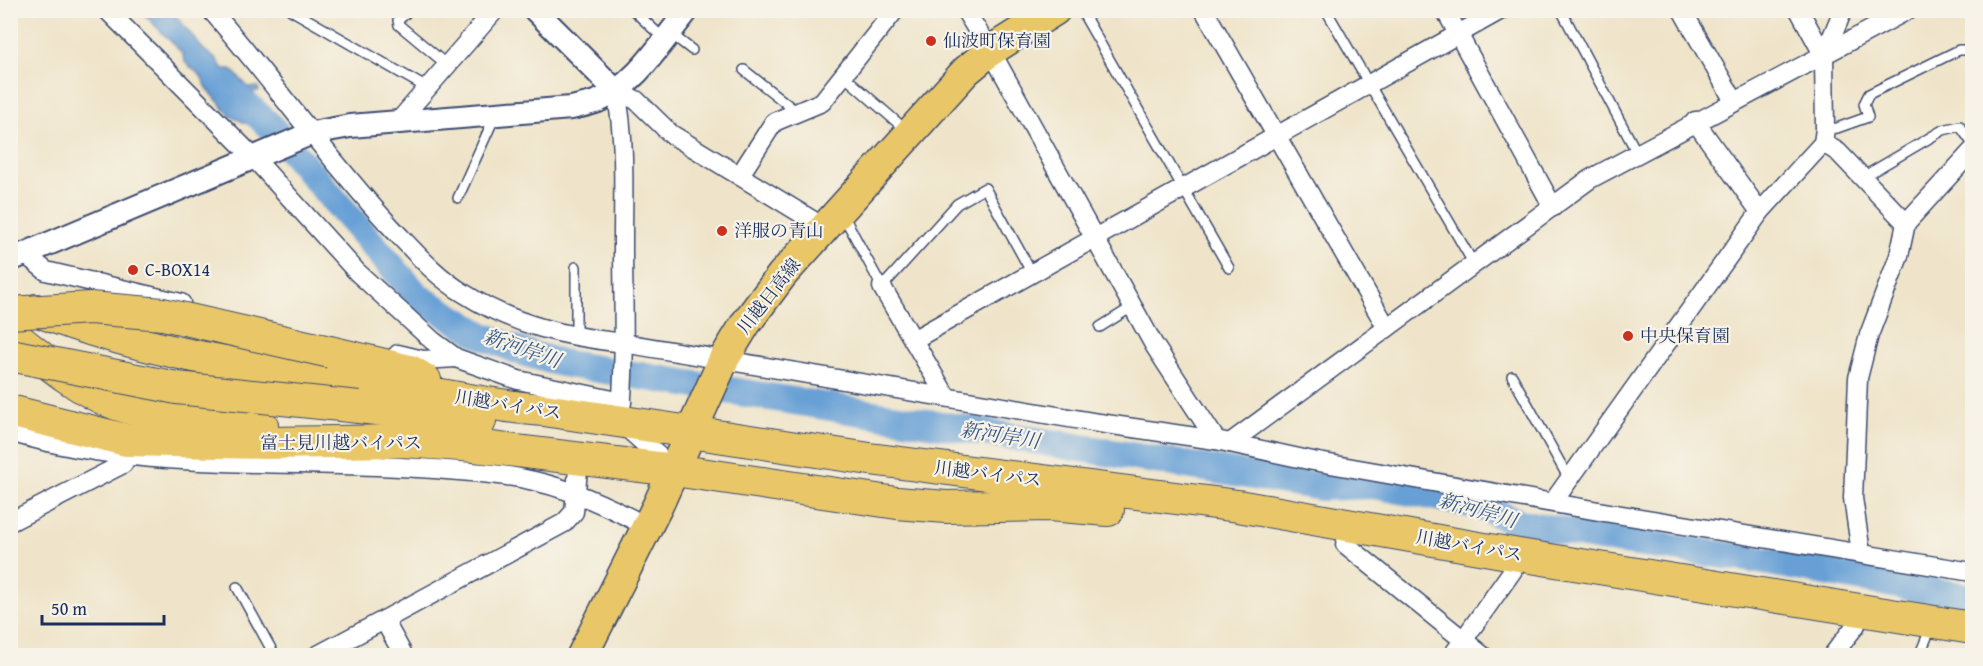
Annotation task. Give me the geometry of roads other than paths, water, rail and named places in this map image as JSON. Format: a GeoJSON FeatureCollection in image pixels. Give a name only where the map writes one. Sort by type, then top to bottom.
{"type":"FeatureCollection","features":[{"type":"Feature","properties":{"kind":"highway","name":"川越バイパス"},"geometry":{"type":"LineString","coordinates":[[10,299],[106,336],[157,350],[434,393],[508,408],[544,410],[621,406],[697,420],[870,459],[1238,506],[1519,555],[1972,628]]}},
{"type":"Feature","properties":{"kind":"highway"},"geometry":{"type":"LineString","coordinates":[[10,313],[90,308],[154,313],[418,373],[434,393]]}},
{"type":"Feature","properties":{"kind":"highway"},"geometry":{"type":"LineString","coordinates":[[10,333],[75,383],[104,399],[128,407],[153,413],[403,441]]}},
{"type":"Feature","properties":{"kind":"highway","name":"富士見川越バイパス"},"geometry":{"type":"LineString","coordinates":[[10,355],[177,388],[359,407],[508,408]]}},
{"type":"Feature","properties":{"kind":"highway"},"geometry":{"type":"LineString","coordinates":[[359,407],[508,424],[607,439],[640,448],[674,470]]}},
{"type":"Feature","properties":{"kind":"highway","name":"富士見川越バイパス"},"geometry":{"type":"LineString","coordinates":[[10,411],[126,440],[160,442],[403,441],[497,448],[674,470]]}},
{"type":"Feature","properties":{"kind":"highway","name":"川越バイパス"},"geometry":{"type":"LineString","coordinates":[[674,470],[897,503],[946,507],[1049,505],[1131,512],[1242,526],[1856,625],[1923,646],[1972,644]]}},
{"type":"Feature","properties":{"kind":"main road","name":"川越日高線"},"geometry":{"type":"LineString","coordinates":[[582,656],[647,527],[722,364],[746,323],[782,275],[909,132],[966,72],[990,51],[1055,10]]}},
{"type":"Feature","properties":{"kind":"street"},"geometry":{"type":"LineString","coordinates":[[107,10],[257,156],[357,272],[456,358],[518,380],[621,406],[674,470]]}},
{"type":"Feature","properties":{"kind":"street"},"geometry":{"type":"LineString","coordinates":[[211,10],[253,58],[309,134],[428,266],[463,294],[526,323],[624,349],[946,396],[1099,423],[1223,441],[1313,460],[1553,502],[1972,572]]}},
{"type":"Feature","properties":{"kind":"street"},"geometry":{"type":"LineString","coordinates":[[398,122],[495,10]]}},
{"type":"Feature","properties":{"kind":"street"},"geometry":{"type":"LineString","coordinates":[[536,10],[616,91],[636,100],[670,134],[740,175],[833,220]]}},
{"type":"Feature","properties":{"kind":"street"},"geometry":{"type":"LineString","coordinates":[[18,257],[309,134],[350,126],[495,116],[571,108],[598,101],[616,91],[688,10]]}},
{"type":"Feature","properties":{"kind":"street"},"geometry":{"type":"LineString","coordinates":[[740,175],[774,122],[822,102],[895,10]]}},
{"type":"Feature","properties":{"kind":"street"},"geometry":{"type":"LineString","coordinates":[[965,10],[1132,307],[1223,441]]}},
{"type":"Feature","properties":{"kind":"street"},"geometry":{"type":"LineString","coordinates":[[1204,10],[1387,328]]}},
{"type":"Feature","properties":{"kind":"street"},"geometry":{"type":"LineString","coordinates":[[1445,10],[1553,207]]}},
{"type":"Feature","properties":{"kind":"street"},"geometry":{"type":"LineString","coordinates":[[913,340],[1033,275],[1501,10]]}},
{"type":"Feature","properties":{"kind":"street"},"geometry":{"type":"LineString","coordinates":[[1682,10],[1734,101]]}},
{"type":"Feature","properties":{"kind":"street"},"geometry":{"type":"LineString","coordinates":[[1799,10],[1824,56]]}},
{"type":"Feature","properties":{"kind":"street"},"geometry":{"type":"LineString","coordinates":[[1553,502],[1760,212],[1824,136],[1824,56],[1843,10]]}},
{"type":"Feature","properties":{"kind":"street"},"geometry":{"type":"LineString","coordinates":[[1223,441],[1475,266],[1590,179],[1695,121],[1824,56],[1908,10]]}},
{"type":"Feature","properties":{"kind":"street"},"geometry":{"type":"LineString","coordinates":[[616,91],[623,126],[624,162],[624,349],[621,406]]}},
{"type":"Feature","properties":{"kind":"street"},"geometry":{"type":"LineString","coordinates":[[1695,121],[1760,212]]}},
{"type":"Feature","properties":{"kind":"street"},"geometry":{"type":"LineString","coordinates":[[1824,136],[1906,223]]}},
{"type":"Feature","properties":{"kind":"street"},"geometry":{"type":"LineString","coordinates":[[1861,553],[1853,498],[1858,378],[1869,335],[1899,256],[1906,223],[1972,151]]}},
{"type":"Feature","properties":{"kind":"street"},"geometry":{"type":"LineString","coordinates":[[18,257],[46,271],[423,360],[456,358]]}},
{"type":"Feature","properties":{"kind":"street"},"geometry":{"type":"LineString","coordinates":[[882,287],[946,396]]}},
{"type":"Feature","properties":{"kind":"street"},"geometry":{"type":"LineString","coordinates":[[10,432],[91,451],[128,455],[218,462],[308,463],[483,473],[533,481],[576,494],[602,504],[647,527]]}},
{"type":"Feature","properties":{"kind":"street"},"geometry":{"type":"LineString","coordinates":[[10,522],[123,464],[128,455]]}},
{"type":"Feature","properties":{"kind":"street"},"geometry":{"type":"LineString","coordinates":[[316,656],[564,523],[574,512],[579,459]]}},
{"type":"Feature","properties":{"kind":"street"},"geometry":{"type":"LineString","coordinates":[[1345,544],[1483,656]]}},
{"type":"Feature","properties":{"kind":"street"},"geometry":{"type":"LineString","coordinates":[[1452,656],[1513,570]]}},
{"type":"Feature","properties":{"kind":"street"},"geometry":{"type":"LineString","coordinates":[[384,620],[404,656]]}},
{"type":"Feature","properties":{"kind":"street"},"geometry":{"type":"LineString","coordinates":[[1832,656],[1856,625]]}},
{"type":"Feature","properties":{"kind":"lane"},"geometry":{"type":"LineString","coordinates":[[410,10],[398,20],[399,25],[447,65]]}},
{"type":"Feature","properties":{"kind":"lane"},"geometry":{"type":"LineString","coordinates":[[633,10],[667,36],[692,50]]}},
{"type":"Feature","properties":{"kind":"lane"},"geometry":{"type":"LineString","coordinates":[[1081,10],[1229,268]]}},
{"type":"Feature","properties":{"kind":"lane"},"geometry":{"type":"LineString","coordinates":[[1326,10],[1368,86],[1475,266]]}},
{"type":"Feature","properties":{"kind":"lane"},"geometry":{"type":"LineString","coordinates":[[1561,10],[1638,153]]}},
{"type":"Feature","properties":{"kind":"lane"},"geometry":{"type":"LineString","coordinates":[[295,12],[427,88]]}},
{"type":"Feature","properties":{"kind":"lane"},"geometry":{"type":"LineString","coordinates":[[1824,136],[1837,128],[1868,117],[1864,104],[1869,94],[1959,50],[1972,50]]}},
{"type":"Feature","properties":{"kind":"lane"},"geometry":{"type":"LineString","coordinates":[[744,70],[797,112]]}},
{"type":"Feature","properties":{"kind":"lane"},"geometry":{"type":"LineString","coordinates":[[843,75],[909,132]]}},
{"type":"Feature","properties":{"kind":"lane"},"geometry":{"type":"LineString","coordinates":[[458,198],[495,116]]}},
{"type":"Feature","properties":{"kind":"lane"},"geometry":{"type":"LineString","coordinates":[[1863,177],[1943,130],[1960,126],[1972,142]]}},
{"type":"Feature","properties":{"kind":"lane"},"geometry":{"type":"LineString","coordinates":[[833,220],[882,287],[957,204],[984,188],[1033,275]]}},
{"type":"Feature","properties":{"kind":"lane"},"geometry":{"type":"LineString","coordinates":[[576,267],[576,338]]}},
{"type":"Feature","properties":{"kind":"lane"},"geometry":{"type":"LineString","coordinates":[[1100,327],[1132,307]]}},
{"type":"Feature","properties":{"kind":"lane"},"geometry":{"type":"LineString","coordinates":[[1512,376],[1569,479]]}},
{"type":"Feature","properties":{"kind":"lane"},"geometry":{"type":"LineString","coordinates":[[237,587],[275,656]]}},
{"type":"Feature","properties":{"kind":"water"},"geometry":{"type":"Polygon","coordinates":[[[141,11],[172,11],[203,49],[217,60],[223,69],[231,69],[249,88],[258,87],[259,91],[252,92],[263,104],[261,111],[280,133],[268,139],[254,127],[230,116],[207,88],[201,76],[185,62],[182,53],[141,11]]]}},
{"type":"Feature","properties":{"kind":"waterway","name":"新河岸川"},"geometry":{"type":"LineString","coordinates":[[249,107],[269,125],[418,297],[481,335],[522,352],[561,363],[1321,487],[1374,485],[1477,505],[1520,523],[1600,538],[1752,559],[1972,598]]}},
{"type":"Feature","properties":{"kind":"place","name":"仙波町保育園"},"geometry":{"type":"Point","coordinates":[931,41]}},
{"type":"Feature","properties":{"kind":"place","name":"洋服の青山"},"geometry":{"type":"Point","coordinates":[722,231]}},
{"type":"Feature","properties":{"kind":"place","name":"C-BOX14"},"geometry":{"type":"Point","coordinates":[133,270]}},
{"type":"Feature","properties":{"kind":"place","name":"中央保育園"},"geometry":{"type":"Point","coordinates":[1628,336]}}]}
